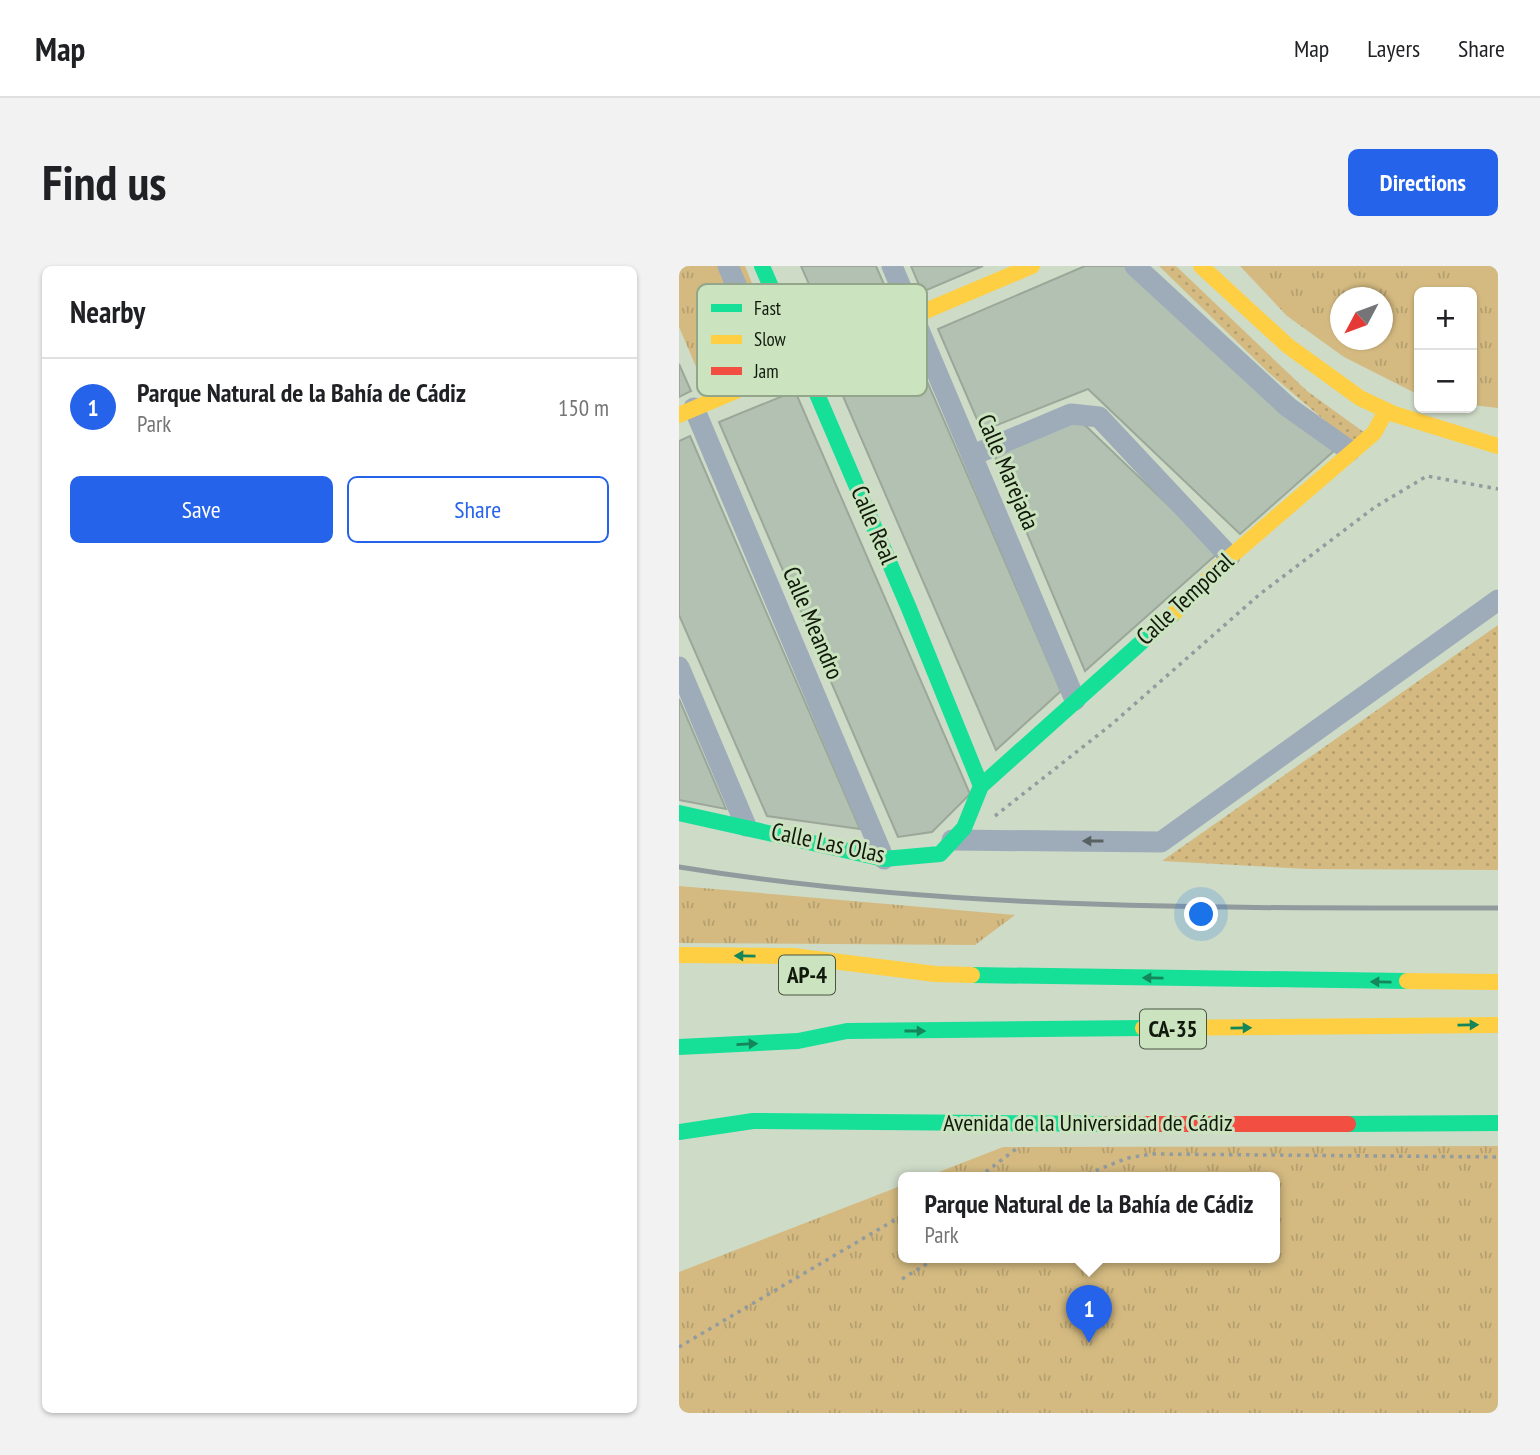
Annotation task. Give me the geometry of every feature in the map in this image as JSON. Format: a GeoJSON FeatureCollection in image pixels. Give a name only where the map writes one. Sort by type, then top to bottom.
{"type":"FeatureCollection","features":[{"type":"Feature","properties":{"kind":"main road","name":"Calle Real"},"geometry":{"type":"LineString","coordinates":[[762,266],[770,284]]}},
{"type":"Feature","properties":{"kind":"main road"},"geometry":{"type":"LineString","coordinates":[[927,312],[1032,266]]}},
{"type":"Feature","properties":{"kind":"main road"},"geometry":{"type":"LineString","coordinates":[[1201,266],[1321,374],[1385,411],[1453,430],[1480,444],[1498,446]]}},
{"type":"Feature","properties":{"kind":"main road"},"geometry":{"type":"LineString","coordinates":[[687,411],[722,396]]}},
{"type":"Feature","properties":{"kind":"main road","name":"Calle Real"},"geometry":{"type":"LineString","coordinates":[[818,396],[981,786]]}},
{"type":"Feature","properties":{"kind":"main road","name":"Calle Temporal"},"geometry":{"type":"LineString","coordinates":[[981,786],[1181,606],[1230,557],[1374,433],[1385,411]]}},
{"type":"Feature","properties":{"kind":"main road"},"geometry":{"type":"LineString","coordinates":[[1453,430],[1485,425]]}},
{"type":"Feature","properties":{"kind":"main road"},"geometry":{"type":"LineString","coordinates":[[958,834],[981,786]]}},
{"type":"Feature","properties":{"kind":"main road","name":"Calle Las Olas"},"geometry":{"type":"LineString","coordinates":[[679,813],[884,859],[940,854],[958,834]]}},
{"type":"Feature","properties":{"kind":"main road"},"geometry":{"type":"LineString","coordinates":[[679,955],[793,956],[935,974]]}},
{"type":"Feature","properties":{"kind":"main road","name":"AP-4"},"geometry":{"type":"LineString","coordinates":[[811,975],[935,974]]}},
{"type":"Feature","properties":{"kind":"main road","name":"CA-35"},"geometry":{"type":"LineString","coordinates":[[935,974],[1498,982]]}},
{"type":"Feature","properties":{"kind":"main road","name":"CA-35"},"geometry":{"type":"LineString","coordinates":[[847,1031],[1498,1024]]}},
{"type":"Feature","properties":{"kind":"main road","name":"AP-4"},"geometry":{"type":"LineString","coordinates":[[772,1026],[847,1031]]}},
{"type":"Feature","properties":{"kind":"main road"},"geometry":{"type":"LineString","coordinates":[[679,1047],[798,1041],[847,1031]]}},
{"type":"Feature","properties":{"kind":"main road","name":"Avenida de la Universidad de Cádiz"},"geometry":{"type":"LineString","coordinates":[[679,1132],[753,1121],[1159,1125],[1498,1123]]}},
{"type":"Feature","properties":{"kind":"street"},"geometry":{"type":"LineString","coordinates":[[728,266],[736,284]]}},
{"type":"Feature","properties":{"kind":"street","name":"Calle Marejada"},"geometry":{"type":"LineString","coordinates":[[892,266],[899,284]]}},
{"type":"Feature","properties":{"kind":"street"},"geometry":{"type":"LineString","coordinates":[[1135,266],[1288,407],[1350,451]]}},
{"type":"Feature","properties":{"kind":"street","name":"Calle Marejada"},"geometry":{"type":"LineString","coordinates":[[927,350],[1075,700]]}},
{"type":"Feature","properties":{"kind":"street","name":"Calle Meandro"},"geometry":{"type":"LineString","coordinates":[[687,411],[884,859]]}},
{"type":"Feature","properties":{"kind":"street"},"geometry":{"type":"LineString","coordinates":[[973,455],[1071,414],[1099,417],[1230,557]]}},
{"type":"Feature","properties":{"kind":"street"},"geometry":{"type":"LineString","coordinates":[[958,834],[1161,842],[1498,600]]}},
{"type":"Feature","properties":{"kind":"street"},"geometry":{"type":"LineString","coordinates":[[679,667],[746,826]]}},
{"type":"Feature","properties":{"kind":"path"},"geometry":{"type":"LineString","coordinates":[[958,834],[999,815],[1112,724],[1260,594],[1375,507],[1427,476],[1498,489]]}},
{"type":"Feature","properties":{"kind":"path"},"geometry":{"type":"LineString","coordinates":[[986,1172],[1019,1147]]}},
{"type":"Feature","properties":{"kind":"path"},"geometry":{"type":"LineString","coordinates":[[1092,1172],[1127,1158],[1152,1154],[1498,1157]]}},
{"type":"Feature","properties":{"kind":"path"},"geometry":{"type":"LineString","coordinates":[[679,1347],[898,1219]]}},
{"type":"Feature","properties":{"kind":"path"},"geometry":{"type":"LineString","coordinates":[[902,1279],[928,1263]]}},
{"type":"Feature","properties":{"kind":"green space"},"geometry":{"type":"Polygon","coordinates":[[[679,266],[745,266],[752,284],[697,284],[697,369],[679,327],[679,266]]]}},
{"type":"Feature","properties":{"kind":"green space"},"geometry":{"type":"Polygon","coordinates":[[[1159,266],[1176,266],[1307,391],[1365,433],[1350,442],[1268,372],[1159,266]]]}},
{"type":"Feature","properties":{"kind":"green space"},"geometry":{"type":"Polygon","coordinates":[[[1240,266],[1498,266],[1498,408],[1477,406],[1477,287],[1414,287],[1414,392],[1334,350],[1393,350],[1393,287],[1330,287],[1330,347],[1287,316],[1240,266]]]}},
{"type":"Feature","properties":{"kind":"green space"},"geometry":{"type":"Polygon","coordinates":[[[1468,266],[1498,266],[1498,300],[1468,266]]]}},
{"type":"Feature","properties":{"kind":"green space"},"geometry":{"type":"Polygon","coordinates":[[[1498,625],[1498,870],[1307,869],[1162,861],[1498,625]]]}},
{"type":"Feature","properties":{"kind":"green space"},"geometry":{"type":"Polygon","coordinates":[[[679,886],[1015,915],[975,945],[679,943],[679,886]]]}},
{"type":"Feature","properties":{"kind":"green space"},"geometry":{"type":"Polygon","coordinates":[[[1498,1146],[1498,1413],[679,1413],[679,1272],[898,1187],[898,1263],[1280,1263],[1280,1172],[939,1172],[1003,1147],[1498,1146]]]}},
{"type":"Feature","properties":{"kind":"building"},"geometry":{"type":"Polygon","coordinates":[[[801,266],[876,266],[884,284],[809,284],[801,266]]]}},
{"type":"Feature","properties":{"kind":"building"},"geometry":{"type":"Polygon","coordinates":[[[911,266],[983,266],[927,290],[927,284],[919,284],[911,266]]]}},
{"type":"Feature","properties":{"kind":"building"},"geometry":{"type":"Polygon","coordinates":[[[1085,266],[1127,266],[1335,450],[1240,534],[1088,389],[982,431],[938,329],[1085,266]]]}},
{"type":"Feature","properties":{"kind":"building"},"geometry":{"type":"Polygon","coordinates":[[[679,364],[691,391],[679,397],[679,364]]]}},
{"type":"Feature","properties":{"kind":"building"},"geometry":{"type":"Polygon","coordinates":[[[927,381],[1061,691],[996,750],[843,396],[927,396],[927,381]]]}},
{"type":"Feature","properties":{"kind":"building"},"geometry":{"type":"Polygon","coordinates":[[[783,396],[797,396],[970,794],[932,832],[898,837],[719,422],[783,396]]]}},
{"type":"Feature","properties":{"kind":"building"},"geometry":{"type":"Polygon","coordinates":[[[1074,419],[1087,427],[1218,553],[1085,671],[995,457],[1074,419]]]}},
{"type":"Feature","properties":{"kind":"building"},"geometry":{"type":"Polygon","coordinates":[[[690,436],[860,829],[767,816],[679,615],[679,441],[690,436]]]}},
{"type":"Feature","properties":{"kind":"building"},"geometry":{"type":"Polygon","coordinates":[[[679,699],[726,809],[679,800],[679,699]]]}},
{"type":"Feature","properties":{"kind":"railway"},"geometry":{"type":"LineString","coordinates":[[679,867],[882,892],[985,899],[1190,907],[1498,908]]}},
{"type":"Feature","properties":{"kind":"traffic: fast"},"geometry":{"type":"LineString","coordinates":[[762,266],[770,284]]}},
{"type":"Feature","properties":{"kind":"traffic: fast"},"geometry":{"type":"LineString","coordinates":[[818,396],[908,606],[981,786]]}},
{"type":"Feature","properties":{"kind":"traffic: fast"},"geometry":{"type":"LineString","coordinates":[[679,813],[884,859],[940,854],[964,828],[981,786],[1174,613]]}},
{"type":"Feature","properties":{"kind":"traffic: fast"},"geometry":{"type":"LineString","coordinates":[[972,975],[1407,981]]}},
{"type":"Feature","properties":{"kind":"traffic: fast"},"geometry":{"type":"LineString","coordinates":[[679,1047],[798,1041],[847,1031],[1143,1028]]}},
{"type":"Feature","properties":{"kind":"traffic: fast"},"geometry":{"type":"LineString","coordinates":[[679,1132],[753,1121],[1107,1124]]}},
{"type":"Feature","properties":{"kind":"traffic: fast"},"geometry":{"type":"LineString","coordinates":[[1348,1124],[1498,1123]]}},
{"type":"Feature","properties":{"kind":"traffic: slow"},"geometry":{"type":"LineString","coordinates":[[927,310],[1032,266]]}},
{"type":"Feature","properties":{"kind":"traffic: slow"},"geometry":{"type":"LineString","coordinates":[[1201,266],[1288,346],[1360,398],[1394,414],[1498,446]]}},
{"type":"Feature","properties":{"kind":"traffic: slow"},"geometry":{"type":"LineString","coordinates":[[679,415],[724,396]]}},
{"type":"Feature","properties":{"kind":"traffic: slow"},"geometry":{"type":"LineString","coordinates":[[1174,613],[1230,557],[1374,433],[1386,411]]}},
{"type":"Feature","properties":{"kind":"traffic: slow"},"geometry":{"type":"LineString","coordinates":[[679,955],[793,956],[935,974],[972,975]]}},
{"type":"Feature","properties":{"kind":"traffic: slow"},"geometry":{"type":"LineString","coordinates":[[1407,981],[1498,982]]}},
{"type":"Feature","properties":{"kind":"traffic: slow"},"geometry":{"type":"LineString","coordinates":[[1143,1028],[1498,1025]]}},
{"type":"Feature","properties":{"kind":"traffic: jam"},"geometry":{"type":"LineString","coordinates":[[1107,1124],[1348,1124]]}},
{"type":"Feature","properties":{"kind":"place","name":"Parque Natural de la Bahía de Cádiz"},"geometry":{"type":"Point","coordinates":[1089,1343]}}]}
